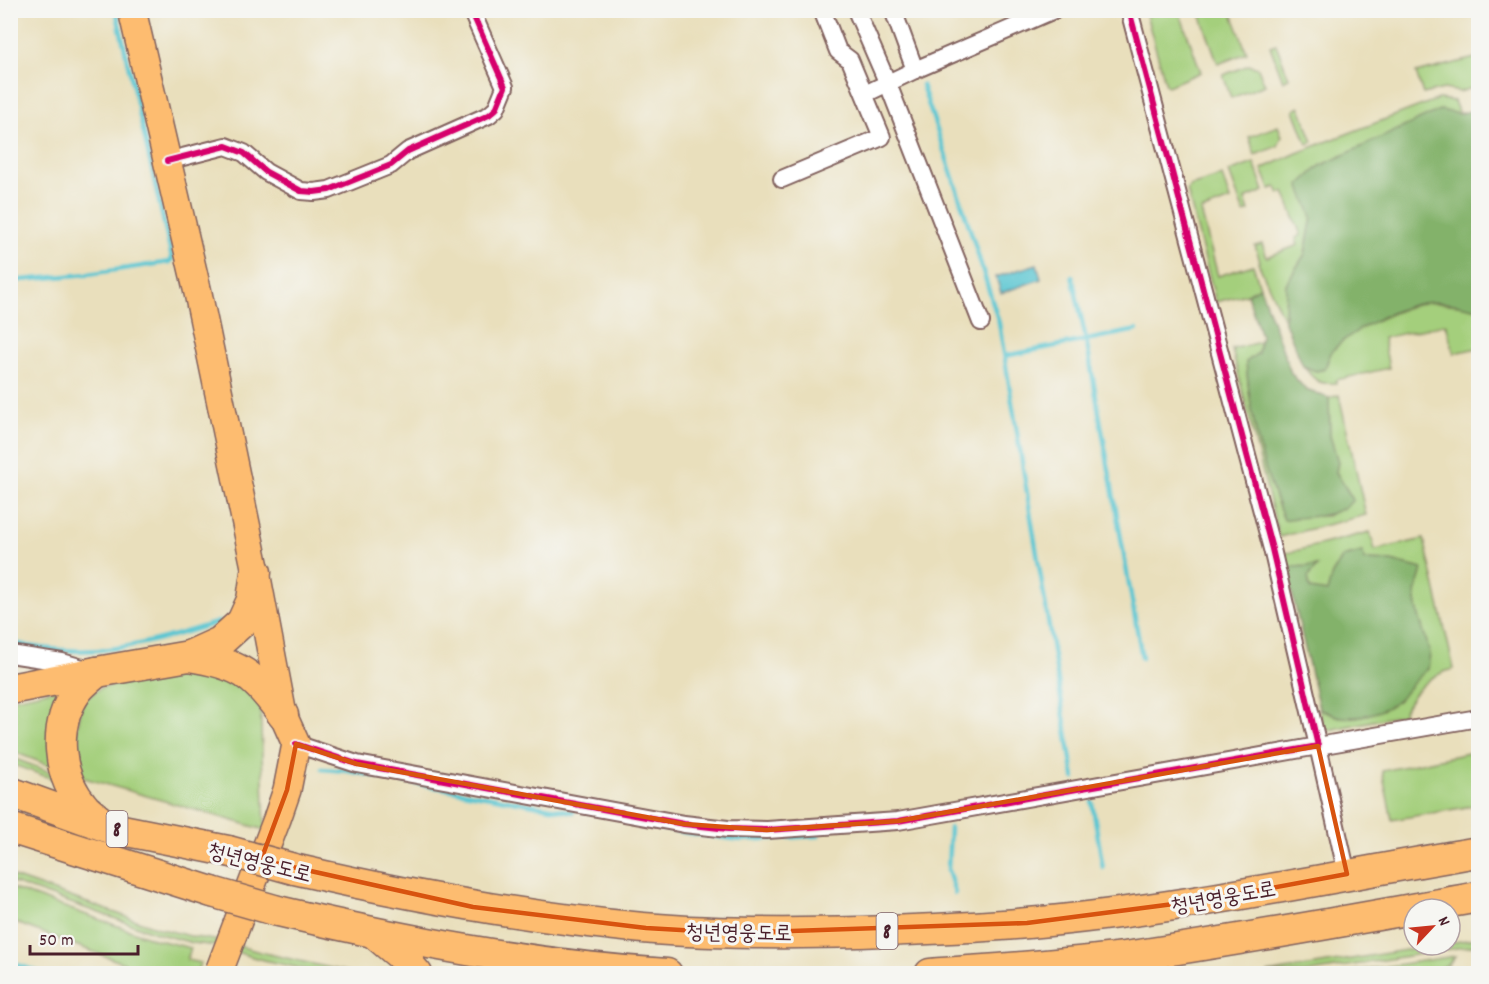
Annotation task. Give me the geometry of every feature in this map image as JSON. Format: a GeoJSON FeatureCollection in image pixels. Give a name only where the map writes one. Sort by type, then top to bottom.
{"type":"FeatureCollection","features":[{"type":"Feature","properties":{"kind":"highway"},"geometry":{"type":"LineString","coordinates":[[10,689],[189,656],[220,642],[242,622],[252,600],[256,572]]}},
{"type":"Feature","properties":{"kind":"highway"},"geometry":{"type":"LineString","coordinates":[[189,656],[217,660],[243,672],[264,688],[283,715]]}},
{"type":"Feature","properties":{"kind":"highway"},"geometry":{"type":"LineString","coordinates":[[97,672],[78,690],[68,708],[60,731],[61,758],[71,786],[84,807],[107,827]]}},
{"type":"Feature","properties":{"kind":"highway","name":"청년영웅도로"},"geometry":{"type":"LineString","coordinates":[[10,792],[107,827],[228,851],[383,890],[473,907],[635,927],[733,933],[910,930],[1027,923],[1212,899],[1479,852]]}},
{"type":"Feature","properties":{"kind":"highway","name":"청년영웅도로"},"geometry":{"type":"LineString","coordinates":[[10,828],[212,892],[278,911],[374,933],[466,951],[554,963],[667,974]]}},
{"type":"Feature","properties":{"kind":"highway","name":"청년영웅도로"},"geometry":{"type":"LineString","coordinates":[[930,974],[1031,967],[1123,957],[1479,897]]}},
{"type":"Feature","properties":{"kind":"highway"},"geometry":{"type":"LineString","coordinates":[[374,933],[400,955],[417,974]]}},
{"type":"Feature","properties":{"kind":"main road"},"geometry":{"type":"LineString","coordinates":[[132,10],[256,572],[283,715],[296,744],[284,800],[218,974]]}},
{"type":"Feature","properties":{"kind":"street"},"geometry":{"type":"LineString","coordinates":[[167,161],[226,146],[243,153],[266,172],[301,191],[314,192],[330,190],[391,165],[408,151],[489,115],[496,109],[505,87],[471,10]]}},
{"type":"Feature","properties":{"kind":"street"},"geometry":{"type":"LineString","coordinates":[[782,179],[882,137],[850,60],[838,51],[822,10]]}},
{"type":"Feature","properties":{"kind":"street"},"geometry":{"type":"LineString","coordinates":[[856,10],[888,84],[981,322]]}},
{"type":"Feature","properties":{"kind":"street"},"geometry":{"type":"LineString","coordinates":[[893,10],[915,70]]}},
{"type":"Feature","properties":{"kind":"street"},"geometry":{"type":"LineString","coordinates":[[865,94],[1054,10]]}},
{"type":"Feature","properties":{"kind":"street"},"geometry":{"type":"LineString","coordinates":[[1129,10],[1272,549],[1347,874]]}},
{"type":"Feature","properties":{"kind":"street"},"geometry":{"type":"LineString","coordinates":[[10,654],[62,662],[97,672]]}},
{"type":"Feature","properties":{"kind":"street"},"geometry":{"type":"LineString","coordinates":[[296,744],[357,764],[684,824],[728,829],[767,830],[898,821],[1479,718]]}},
{"type":"Feature","properties":{"kind":"highlighted area"},"geometry":{"type":"Polygon","coordinates":[[[296,744],[357,764],[684,824],[767,830],[898,821],[1318,746],[1347,874],[1212,899],[1027,923],[733,933],[646,928],[473,907],[261,860],[287,790],[296,744]]]}},
{"type":"Feature","properties":{"kind":"green space"},"geometry":{"type":"Polygon","coordinates":[[[1145,11],[1179,11],[1201,72],[1166,85],[1145,11]]]}},
{"type":"Feature","properties":{"kind":"green space"},"geometry":{"type":"Polygon","coordinates":[[[1199,11],[1231,11],[1247,53],[1218,64],[1199,11]]]}},
{"type":"Feature","properties":{"kind":"green space"},"geometry":{"type":"Polygon","coordinates":[[[1276,44],[1289,78],[1283,81],[1270,46],[1276,44]]]}},
{"type":"Feature","properties":{"kind":"green space"},"geometry":{"type":"Polygon","coordinates":[[[1478,59],[1478,86],[1460,92],[1444,89],[1423,94],[1416,73],[1478,59]]]}},
{"type":"Feature","properties":{"kind":"green space"},"geometry":{"type":"Polygon","coordinates":[[[1249,65],[1258,68],[1265,85],[1231,98],[1223,75],[1249,65]]]}},
{"type":"Feature","properties":{"kind":"green space"},"geometry":{"type":"Polygon","coordinates":[[[1438,99],[1454,101],[1459,114],[1440,110],[1392,133],[1312,217],[1305,254],[1286,284],[1285,322],[1258,263],[1260,261],[1255,246],[1262,244],[1267,257],[1298,245],[1296,238],[1301,235],[1284,192],[1279,194],[1276,187],[1270,189],[1262,169],[1297,153],[1438,99]]]}},
{"type":"Feature","properties":{"kind":"green space"},"geometry":{"type":"Polygon","coordinates":[[[1300,107],[1313,142],[1307,144],[1294,110],[1300,107]]]}},
{"type":"Feature","properties":{"kind":"green space"},"geometry":{"type":"Polygon","coordinates":[[[1478,109],[1478,309],[1437,302],[1412,305],[1387,315],[1350,336],[1332,351],[1325,369],[1316,371],[1303,366],[1285,322],[1286,284],[1305,254],[1312,217],[1299,185],[1320,166],[1440,110],[1459,114],[1478,109]]]}},
{"type":"Feature","properties":{"kind":"green space"},"geometry":{"type":"Polygon","coordinates":[[[1278,126],[1282,136],[1278,146],[1255,155],[1249,137],[1278,126]]]}},
{"type":"Feature","properties":{"kind":"green space"},"geometry":{"type":"Polygon","coordinates":[[[1254,163],[1264,191],[1245,199],[1249,211],[1244,213],[1229,172],[1254,163]]]}},
{"type":"Feature","properties":{"kind":"green space"},"geometry":{"type":"Polygon","coordinates":[[[1222,176],[1230,200],[1201,211],[1218,276],[1253,265],[1260,287],[1247,294],[1216,302],[1187,190],[1190,186],[1222,176]]]}},
{"type":"Feature","properties":{"kind":"green space"},"geometry":{"type":"Polygon","coordinates":[[[1260,287],[1291,373],[1306,390],[1329,398],[1330,436],[1338,462],[1336,472],[1353,500],[1330,514],[1284,520],[1270,482],[1254,422],[1246,362],[1258,353],[1261,336],[1247,294],[1260,287]]]}},
{"type":"Feature","properties":{"kind":"green space"},"geometry":{"type":"Polygon","coordinates":[[[1423,302],[1461,305],[1478,309],[1478,348],[1454,353],[1446,324],[1383,338],[1389,368],[1336,380],[1336,383],[1325,383],[1317,380],[1303,366],[1316,371],[1325,369],[1332,351],[1351,335],[1387,316],[1423,302]]]}},
{"type":"Feature","properties":{"kind":"green space"},"geometry":{"type":"Polygon","coordinates":[[[1260,342],[1258,353],[1246,362],[1251,402],[1263,462],[1284,519],[1327,516],[1353,500],[1336,472],[1338,462],[1330,436],[1329,398],[1339,395],[1366,515],[1279,537],[1232,349],[1260,342]]]}},
{"type":"Feature","properties":{"kind":"green space"},"geometry":{"type":"Polygon","coordinates":[[[1370,532],[1375,550],[1424,539],[1454,669],[1436,675],[1422,685],[1402,715],[1324,731],[1319,708],[1330,714],[1398,701],[1414,679],[1428,669],[1430,653],[1418,613],[1415,593],[1422,569],[1391,561],[1364,560],[1362,552],[1343,557],[1332,574],[1327,592],[1310,589],[1308,577],[1316,566],[1286,567],[1283,554],[1370,532]]]}},
{"type":"Feature","properties":{"kind":"green space"},"geometry":{"type":"Polygon","coordinates":[[[1363,552],[1364,560],[1391,561],[1422,569],[1415,593],[1418,613],[1430,653],[1428,669],[1398,700],[1386,708],[1363,716],[1341,717],[1319,708],[1286,567],[1317,566],[1308,577],[1310,589],[1327,592],[1332,574],[1343,557],[1363,552]]]}},
{"type":"Feature","properties":{"kind":"green space"},"geometry":{"type":"Polygon","coordinates":[[[189,670],[226,677],[260,702],[265,830],[77,776],[71,759],[83,700],[101,688],[189,670]]]}},
{"type":"Feature","properties":{"kind":"green space"},"geometry":{"type":"Polygon","coordinates":[[[71,686],[61,770],[11,751],[10,699],[71,686]]]}},
{"type":"Feature","properties":{"kind":"green space"},"geometry":{"type":"Polygon","coordinates":[[[1478,751],[1478,805],[1392,820],[1382,771],[1478,751]]]}},
{"type":"Feature","properties":{"kind":"green space"},"geometry":{"type":"Polygon","coordinates":[[[10,757],[61,776],[64,783],[11,764],[10,757]]]}},
{"type":"Feature","properties":{"kind":"green space"},"geometry":{"type":"Polygon","coordinates":[[[11,876],[158,928],[352,973],[323,973],[156,933],[11,882],[11,876]]]}},
{"type":"Feature","properties":{"kind":"green space"},"geometry":{"type":"Polygon","coordinates":[[[11,888],[154,939],[191,948],[187,960],[201,963],[195,973],[150,973],[11,921],[11,888]]]}},
{"type":"Feature","properties":{"kind":"green space"},"geometry":{"type":"Polygon","coordinates":[[[1478,938],[1478,945],[1462,948],[1462,941],[1478,938]]]}},
{"type":"Feature","properties":{"kind":"green space"},"geometry":{"type":"Polygon","coordinates":[[[1402,951],[1404,957],[1305,973],[1267,973],[1402,951]]]}},
{"type":"Feature","properties":{"kind":"green space"},"geometry":{"type":"Polygon","coordinates":[[[1454,957],[1448,965],[1426,973],[1343,973],[1454,957]]]}},
{"type":"Feature","properties":{"kind":"water"},"geometry":{"type":"Polygon","coordinates":[[[1037,264],[1041,279],[1001,293],[996,277],[1037,264]]]}},
{"type":"Feature","properties":{"kind":"waterway"},"geometry":{"type":"LineString","coordinates":[[10,281],[88,274],[170,262],[172,259],[116,10]]}},
{"type":"Feature","properties":{"kind":"waterway"},"geometry":{"type":"LineString","coordinates":[[922,85],[999,323],[1074,778]]}},
{"type":"Feature","properties":{"kind":"waterway"},"geometry":{"type":"LineString","coordinates":[[1072,276],[1086,339],[1142,658]]}},
{"type":"Feature","properties":{"kind":"waterway"},"geometry":{"type":"LineString","coordinates":[[1005,356],[1137,330]]}},
{"type":"Feature","properties":{"kind":"waterway"},"geometry":{"type":"LineString","coordinates":[[10,642],[38,648],[91,651],[140,644],[219,622]]}},
{"type":"Feature","properties":{"kind":"waterway"},"geometry":{"type":"LineString","coordinates":[[322,769],[348,771],[573,812]]}},
{"type":"Feature","properties":{"kind":"waterway"},"geometry":{"type":"LineString","coordinates":[[1092,802],[1103,868]]}},
{"type":"Feature","properties":{"kind":"waterway"},"geometry":{"type":"LineString","coordinates":[[644,825],[741,840],[818,836]]}},
{"type":"Feature","properties":{"kind":"waterway"},"geometry":{"type":"LineString","coordinates":[[950,828],[948,870],[955,893]]}},
{"type":"Feature","properties":{"kind":"waterway"},"geometry":{"type":"LineString","coordinates":[[10,962],[44,974]]}},
{"type":"Feature","properties":{"kind":"cycle path"},"geometry":{"type":"LineString","coordinates":[[167,161],[226,146],[244,153],[266,172],[301,191],[314,192],[329,190],[391,165],[408,151],[489,115],[496,109],[505,87],[471,10]]}},
{"type":"Feature","properties":{"kind":"cycle path"},"geometry":{"type":"LineString","coordinates":[[296,744],[357,764],[684,824],[728,829],[767,830],[898,821],[1318,746],[1272,549],[1129,10]]}}]}
